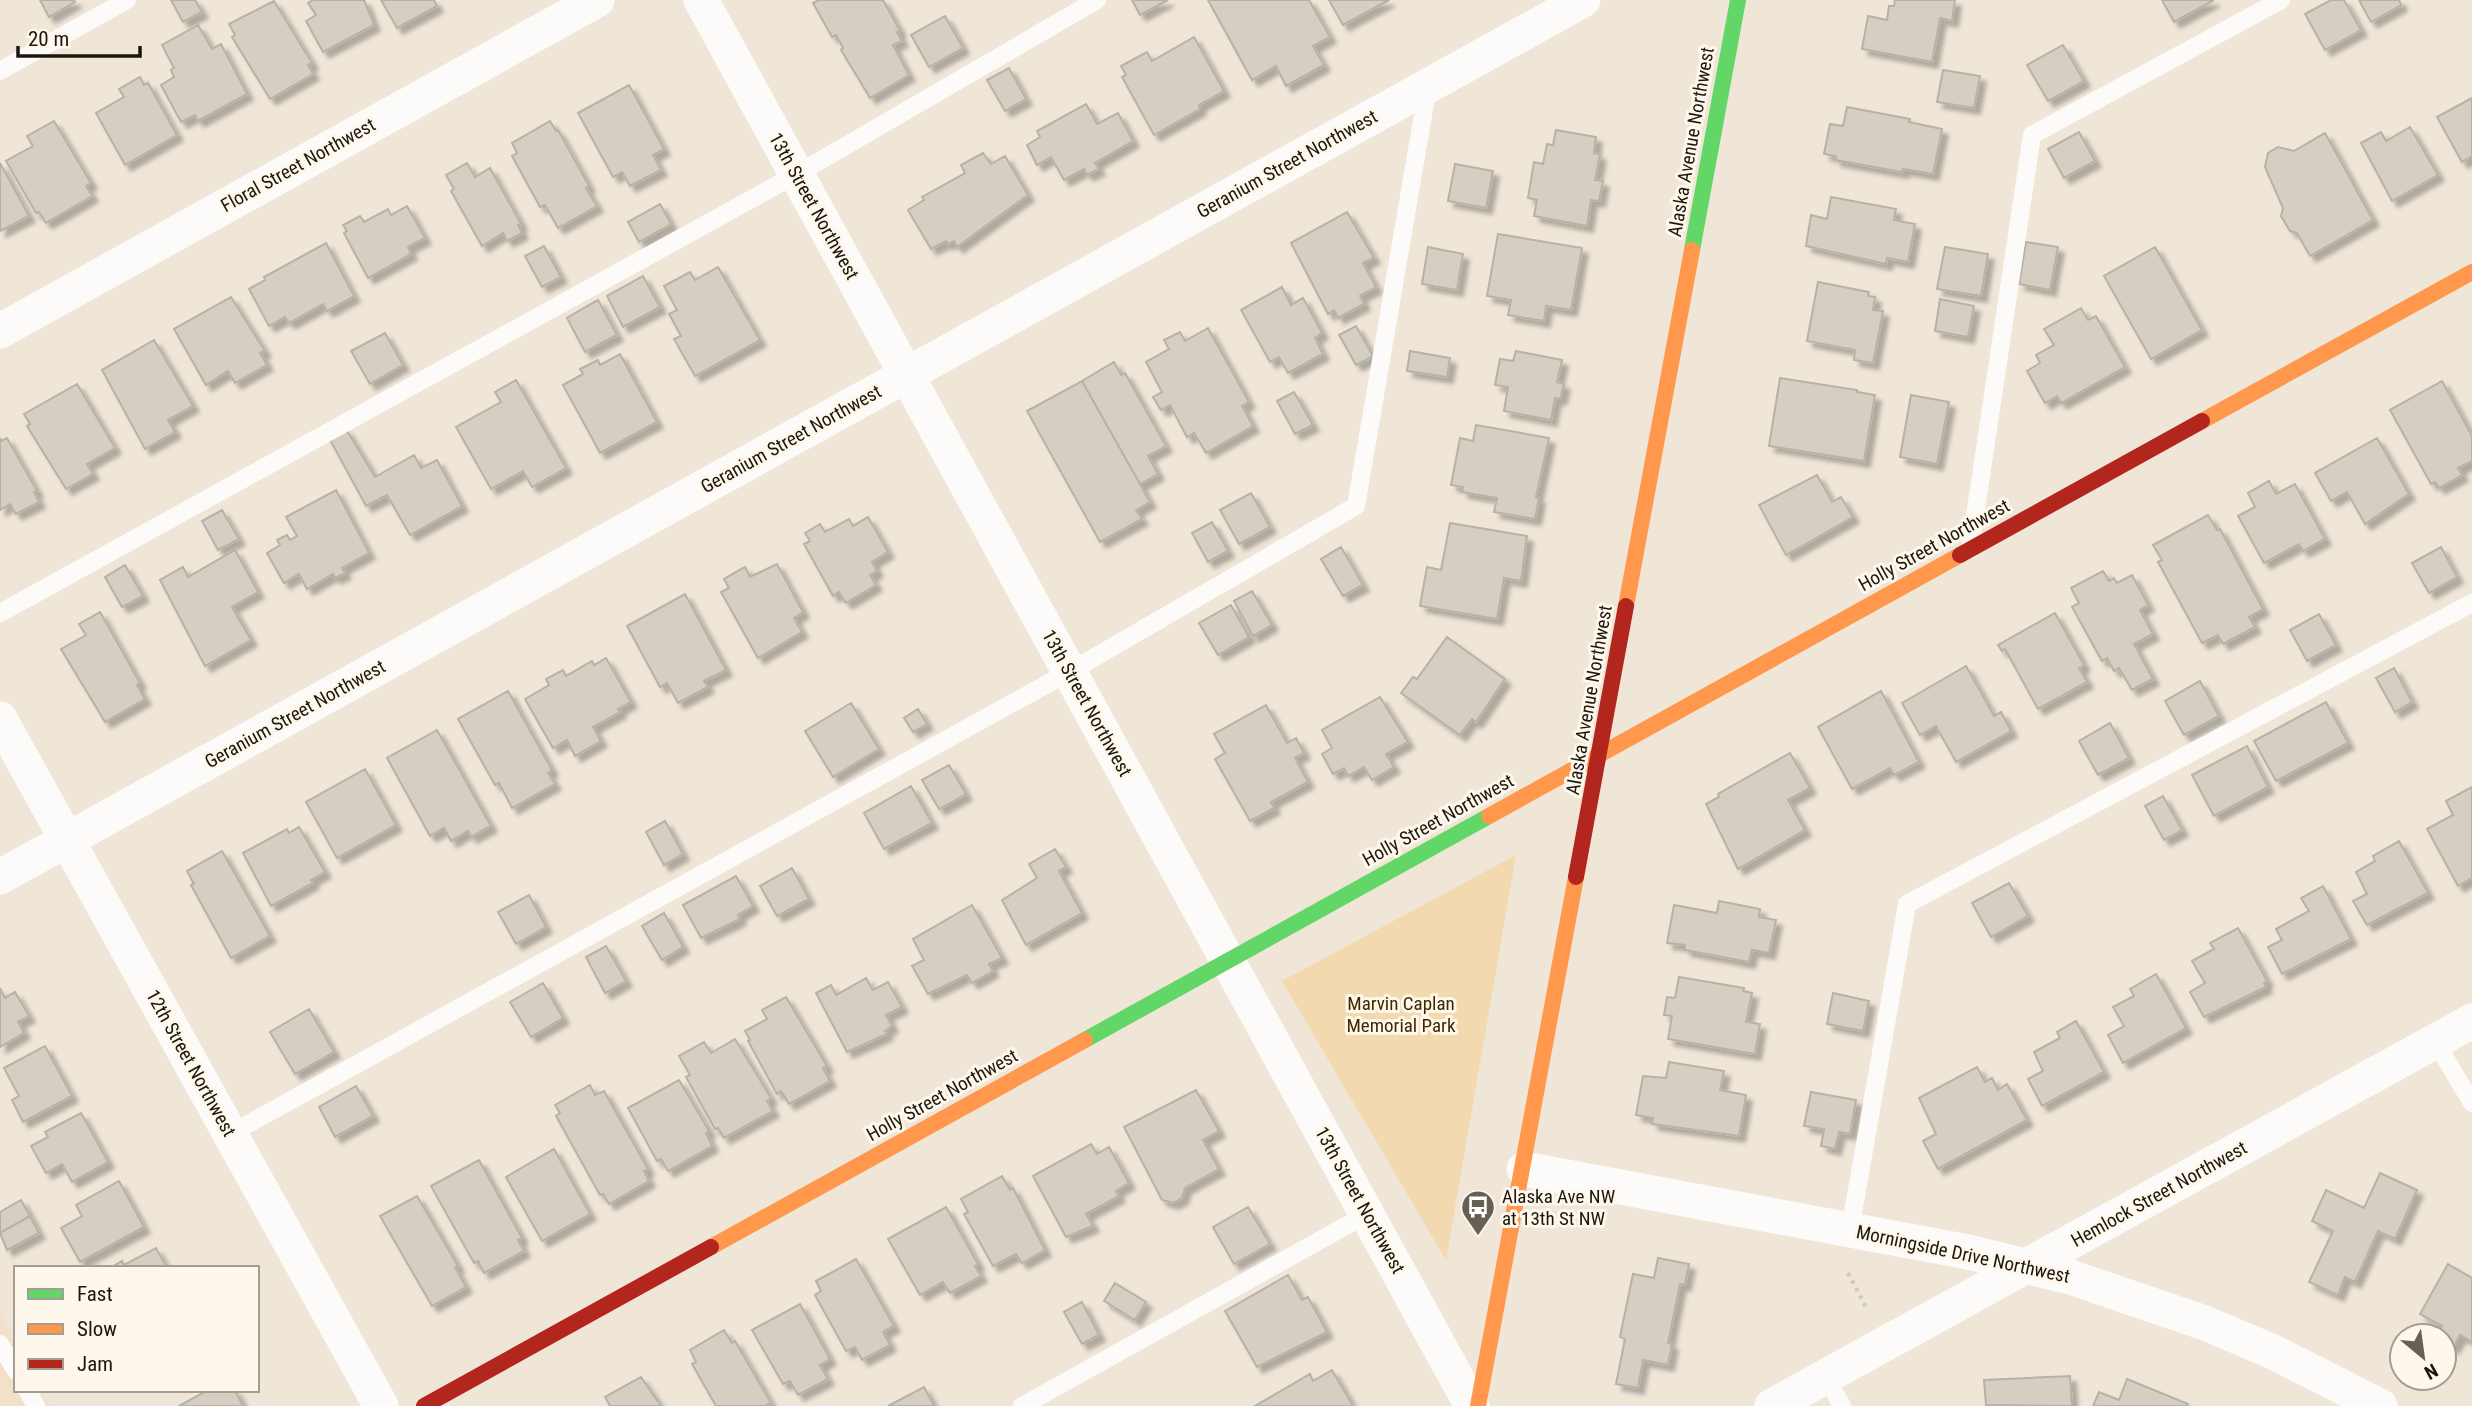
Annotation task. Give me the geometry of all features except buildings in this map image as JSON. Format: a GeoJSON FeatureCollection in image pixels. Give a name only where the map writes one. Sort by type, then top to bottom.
{"type":"FeatureCollection","features":[{"type":"Feature","properties":{"kind":"street","name":"Floral Street Northwest"},"geometry":{"type":"LineString","coordinates":[[0,331],[597,0]]}},
{"type":"Feature","properties":{"kind":"street","name":"13th Street Northwest"},"geometry":{"type":"LineString","coordinates":[[701,0],[1472,1406]]}},
{"type":"Feature","properties":{"kind":"street","name":"Geranium Street Northwest"},"geometry":{"type":"LineString","coordinates":[[0,877],[1583,0]]}},
{"type":"Feature","properties":{"kind":"street","name":"Alaska Avenue Northwest"},"geometry":{"type":"LineString","coordinates":[[1478,1406],[1601,754],[1738,0]]}},
{"type":"Feature","properties":{"kind":"street","name":"Holly Street Northwest"},"geometry":{"type":"LineString","coordinates":[[424,1406],[2472,272]]}},
{"type":"Feature","properties":{"kind":"street","name":"12th Street Northwest"},"geometry":{"type":"LineString","coordinates":[[0,719],[381,1406]]}},
{"type":"Feature","properties":{"kind":"street","name":"Hemlock Street Northwest"},"geometry":{"type":"LineString","coordinates":[[1772,1406],[1834,1391],[2029,1266],[2472,1021]]}},
{"type":"Feature","properties":{"kind":"street","name":"Morningside Drive Northwest"},"geometry":{"type":"LineString","coordinates":[[1524,1169],[2029,1266],[2138,1298],[2205,1323],[2380,1406]]}},
{"type":"Feature","properties":{"kind":"lane"},"geometry":{"type":"LineString","coordinates":[[0,71],[127,0]]}},
{"type":"Feature","properties":{"kind":"lane"},"geometry":{"type":"LineString","coordinates":[[0,613],[797,174],[1097,0]]}},
{"type":"Feature","properties":{"kind":"lane"},"geometry":{"type":"LineString","coordinates":[[1970,550],[2032,135],[2281,0]]}},
{"type":"Feature","properties":{"kind":"lane"},"geometry":{"type":"LineString","coordinates":[[230,1134],[1069,671],[1356,506],[1428,86]]}},
{"type":"Feature","properties":{"kind":"lane"},"geometry":{"type":"LineString","coordinates":[[1850,1230],[1907,905],[2472,603]]}},
{"type":"Feature","properties":{"kind":"lane"},"geometry":{"type":"LineString","coordinates":[[2435,1041],[2472,1103]]}},
{"type":"Feature","properties":{"kind":"lane"},"geometry":{"type":"LineString","coordinates":[[1022,1406],[1367,1214]]}},
{"type":"Feature","properties":{"kind":"lane"},"geometry":{"type":"LineString","coordinates":[[0,1343],[14,1368]]}},
{"type":"Feature","properties":{"kind":"path"},"geometry":{"type":"LineString","coordinates":[[1848,1273],[1867,1310]]}},
{"type":"Feature","properties":{"kind":"shaded area"},"geometry":{"type":"Polygon","coordinates":[[[0,1314],[14,1339],[14,1392],[43,1392],[50,1406],[0,1406],[0,1314]]]}},
{"type":"Feature","properties":{"kind":"green space","name":"Marvin Caplan Memorial Park"},"geometry":{"type":"Polygon","coordinates":[[[1516,855],[1446,1260],[1282,981],[1516,855]]]}},
{"type":"Feature","properties":{"kind":"traffic: fast"},"geometry":{"type":"LineString","coordinates":[[1692,250],[1738,0]]}},
{"type":"Feature","properties":{"kind":"traffic: fast"},"geometry":{"type":"LineString","coordinates":[[1085,1040],[1489,816]]}},
{"type":"Feature","properties":{"kind":"traffic: slow"},"geometry":{"type":"LineString","coordinates":[[1626,606],[1692,250]]}},
{"type":"Feature","properties":{"kind":"traffic: slow"},"geometry":{"type":"LineString","coordinates":[[2202,421],[2472,272]]}},
{"type":"Feature","properties":{"kind":"traffic: slow"},"geometry":{"type":"LineString","coordinates":[[1489,816],[1960,555]]}},
{"type":"Feature","properties":{"kind":"traffic: slow"},"geometry":{"type":"LineString","coordinates":[[1478,1406],[1576,877]]}},
{"type":"Feature","properties":{"kind":"traffic: slow"},"geometry":{"type":"LineString","coordinates":[[711,1247],[1085,1040]]}},
{"type":"Feature","properties":{"kind":"traffic: jam"},"geometry":{"type":"LineString","coordinates":[[1960,555],[2202,421]]}},
{"type":"Feature","properties":{"kind":"traffic: jam"},"geometry":{"type":"LineString","coordinates":[[1576,877],[1626,606]]}},
{"type":"Feature","properties":{"kind":"traffic: jam"},"geometry":{"type":"LineString","coordinates":[[424,1406],[711,1247]]}},
{"type":"Feature","properties":{"kind":"place","name":"Alaska Ave NW at 13th St NW"},"geometry":{"type":"Point","coordinates":[1478,1237]}}]}
